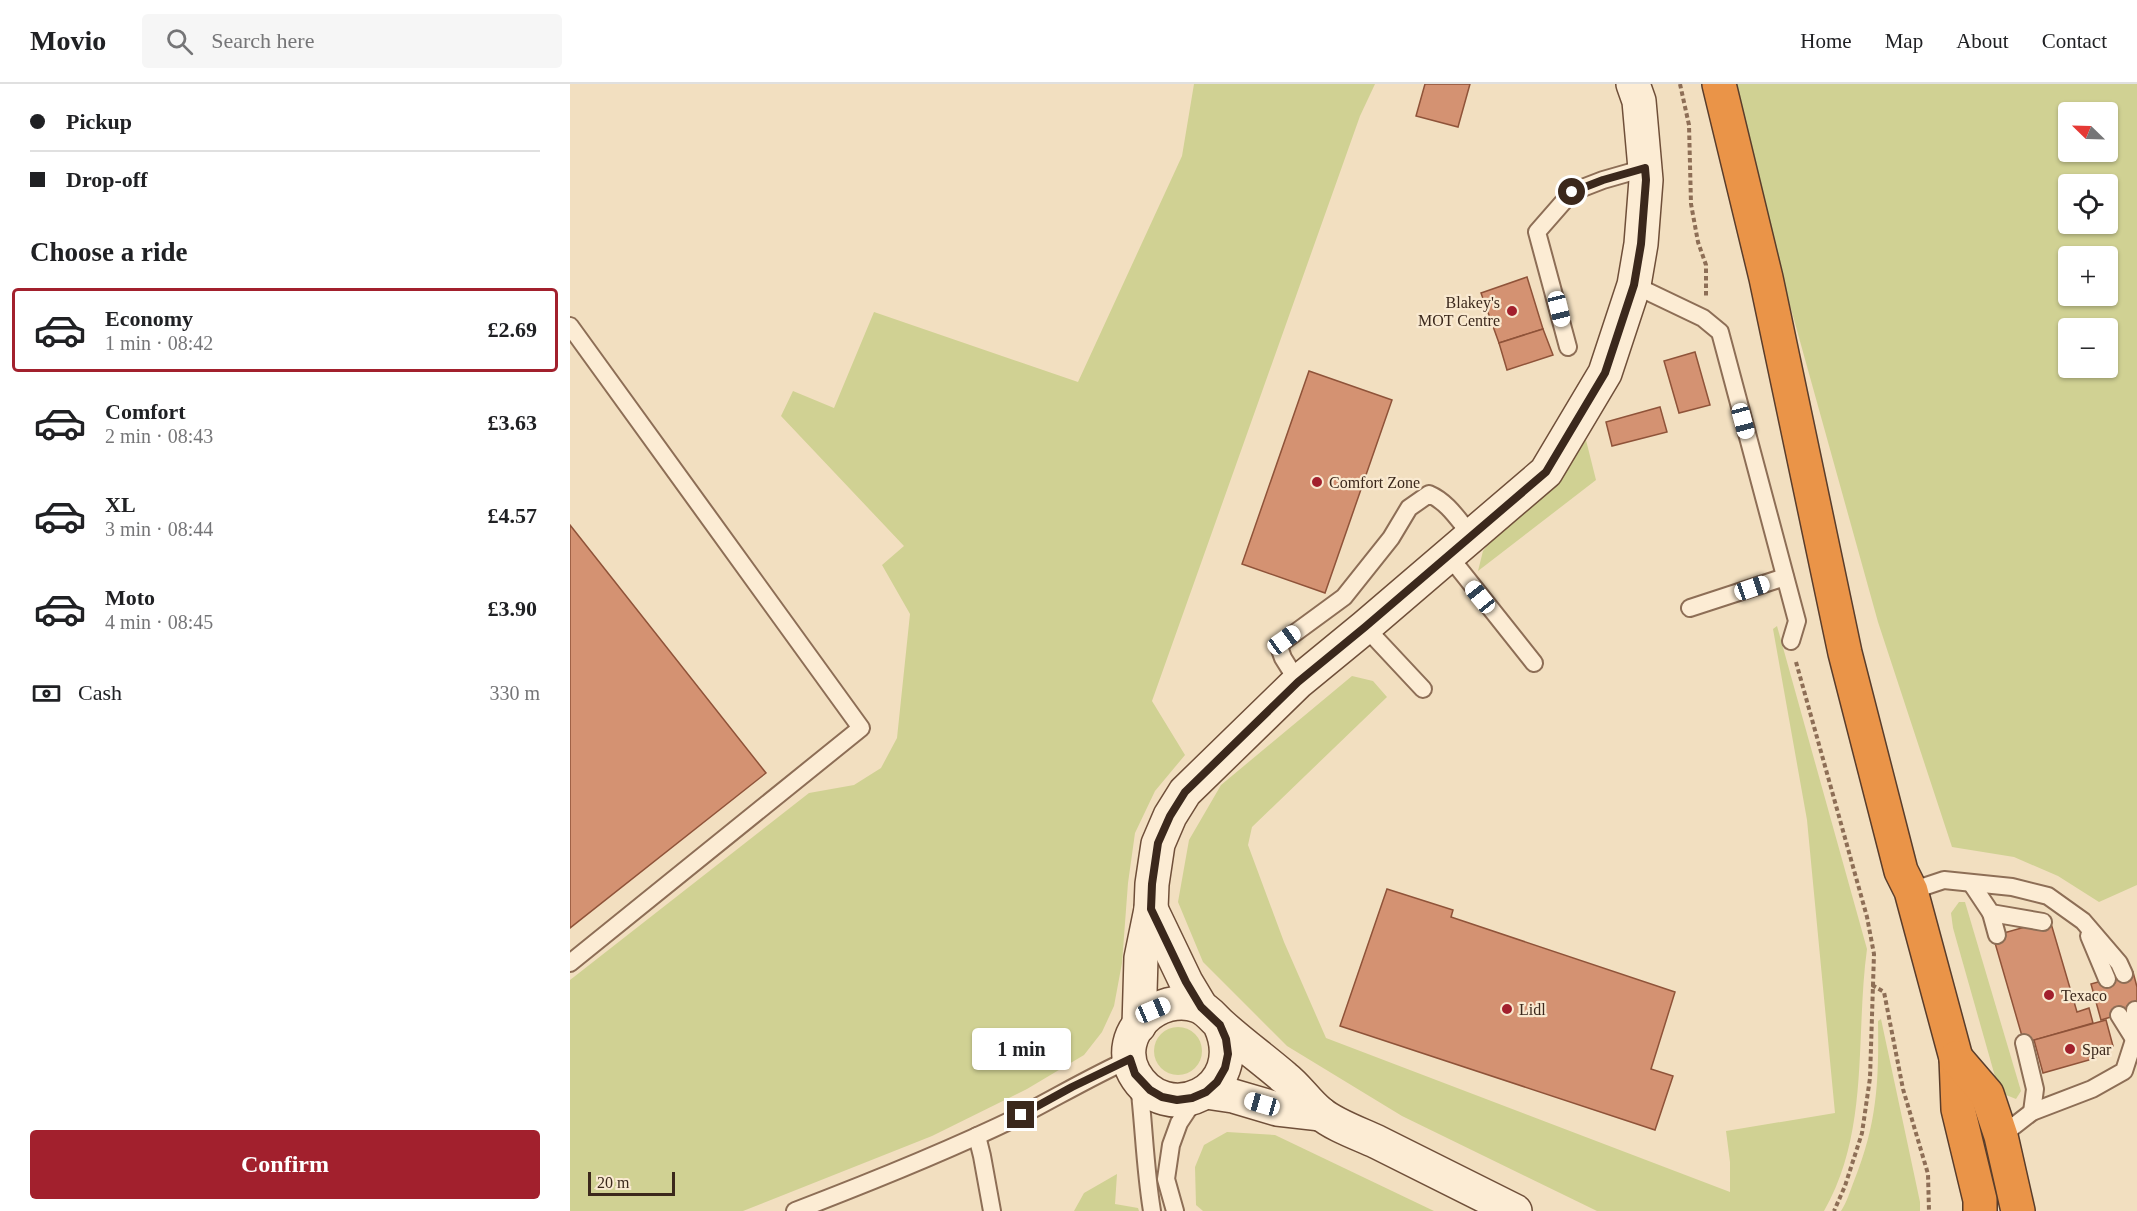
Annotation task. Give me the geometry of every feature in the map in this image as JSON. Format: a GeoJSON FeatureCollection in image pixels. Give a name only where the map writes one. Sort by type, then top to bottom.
{"type":"FeatureCollection","features":[{"type":"Feature","properties":{"kind":"highway"},"geometry":{"type":"LineString","coordinates":[[1719,84],[1766,278],[1827,571],[1859,711],[1901,871],[1911,891],[1956,1058],[1958,1108],[1980,1200],[1980,1211]]}},
{"type":"Feature","properties":{"kind":"highway"},"geometry":{"type":"LineString","coordinates":[[1956,1058],[1987,1094],[2001,1136],[2018,1211]]}},
{"type":"Feature","properties":{"kind":"street"},"geometry":{"type":"LineString","coordinates":[[1139,1026],[1141,958],[1151,909],[1158,843],[1170,816],[1185,792],[1298,682],[1546,472],[1605,373],[1634,285],[1641,244],[1646,180],[1638,101],[1634,84]]}},
{"type":"Feature","properties":{"kind":"street"},"geometry":{"type":"LineString","coordinates":[[1151,909],[1186,982],[1226,1039],[1228,1054],[1225,1068],[1217,1082],[1202,1094]]}},
{"type":"Feature","properties":{"kind":"street"},"geometry":{"type":"LineString","coordinates":[[1321,1114],[1277,1109],[1233,1096],[1202,1094],[1177,1100],[1162,1097],[1150,1090],[1135,1069],[1130,1049],[1133,1035],[1142,1019],[1153,1010],[1167,1004],[1182,1002],[1211,1016],[1287,1080],[1321,1114],[1515,1211]]}},
{"type":"Feature","properties":{"kind":"lane"},"geometry":{"type":"LineString","coordinates":[[1568,347],[1537,232],[1572,192],[1645,168]]}},
{"type":"Feature","properties":{"kind":"lane"},"geometry":{"type":"LineString","coordinates":[[1634,285],[1703,318],[1720,332],[1797,621],[1791,641]]}},
{"type":"Feature","properties":{"kind":"lane"},"geometry":{"type":"LineString","coordinates":[[570,326],[861,728],[570,963]]}},
{"type":"Feature","properties":{"kind":"lane"},"geometry":{"type":"LineString","coordinates":[[1298,682],[1279,647],[1284,640],[1344,597],[1391,538],[1409,508],[1429,494],[1448,506],[1460,546],[1534,663]]}},
{"type":"Feature","properties":{"kind":"lane"},"geometry":{"type":"LineString","coordinates":[[1690,608],[1785,577]]}},
{"type":"Feature","properties":{"kind":"lane"},"geometry":{"type":"LineString","coordinates":[[1365,627],[1423,689]]}},
{"type":"Feature","properties":{"kind":"lane"},"geometry":{"type":"LineString","coordinates":[[1911,891],[1944,880],[2012,887],[2048,896],[2082,921],[2119,963],[2124,974]]}},
{"type":"Feature","properties":{"kind":"lane"},"geometry":{"type":"LineString","coordinates":[[1971,883],[2002,924],[2033,923]]}},
{"type":"Feature","properties":{"kind":"lane"},"geometry":{"type":"LineString","coordinates":[[2082,921],[2107,979]]}},
{"type":"Feature","properties":{"kind":"lane"},"geometry":{"type":"LineString","coordinates":[[2001,1136],[2032,1112],[2092,1089],[2124,1071],[2134,1040],[2127,1012]]}},
{"type":"Feature","properties":{"kind":"lane"},"geometry":{"type":"LineString","coordinates":[[2024,1043],[2035,1089],[2032,1112]]}},
{"type":"Feature","properties":{"kind":"lane"},"geometry":{"type":"LineString","coordinates":[[795,1211],[900,1170],[977,1136],[1072,1087],[1135,1069],[1146,1141],[1146,1175],[1152,1211]]}},
{"type":"Feature","properties":{"kind":"lane"},"geometry":{"type":"LineString","coordinates":[[1175,1211],[1166,1179],[1172,1145],[1179,1123],[1202,1094]]}},
{"type":"Feature","properties":{"kind":"lane"},"geometry":{"type":"LineString","coordinates":[[977,1136],[992,1211]]}},
{"type":"Feature","properties":{"kind":"path"},"geometry":{"type":"LineString","coordinates":[[1680,84],[1689,125],[1691,204],[1698,242],[1706,265],[1703,318]]}},
{"type":"Feature","properties":{"kind":"path"},"geometry":{"type":"LineString","coordinates":[[1791,641],[1867,917],[1874,954],[1870,1078],[1862,1133],[1845,1186],[1834,1211]]}},
{"type":"Feature","properties":{"kind":"path"},"geometry":{"type":"LineString","coordinates":[[1872,986],[1884,992],[1903,1089],[1929,1173],[1929,1211]]}},
{"type":"Feature","properties":{"kind":"green space"},"geometry":{"type":"Polygon","coordinates":[[[1194,84],[1375,84],[1360,116],[1152,701],[1185,755],[1155,791],[1135,833],[1128,883],[1122,963],[1114,1006],[1102,1032],[1084,1055],[1027,1089],[932,1136],[743,1211],[570,1211],[570,980],[809,793],[854,785],[881,768],[897,738],[910,614],[882,565],[904,546],[781,416],[793,391],[834,408],[874,312],[1078,382],[1182,156],[1194,84]]]}},
{"type":"Feature","properties":{"kind":"green space"},"geometry":{"type":"Polygon","coordinates":[[[1736,84],[2137,84],[2137,885],[2099,902],[2058,876],[2014,857],[1952,847],[1878,622],[1768,226],[1736,84]]]}},
{"type":"Feature","properties":{"kind":"green space"},"geometry":{"type":"Polygon","coordinates":[[[1586,440],[1596,480],[1478,571],[1483,551],[1497,533],[1572,462],[1586,440]]]}},
{"type":"Feature","properties":{"kind":"green space"},"geometry":{"type":"Polygon","coordinates":[[[1777,626],[1867,949],[1855,1116],[1839,1180],[1824,1211],[1597,1211],[1402,1116],[1287,1046],[1203,962],[1178,902],[1189,840],[1221,785],[1352,676],[1373,681],[1387,697],[1252,827],[1248,845],[1284,942],[1326,1038],[1730,1192],[1730,1162],[1726,1131],[1835,1113],[1807,820],[1773,629],[1777,626]]]}},
{"type":"Feature","properties":{"kind":"green space"},"geometry":{"type":"Polygon","coordinates":[[[1959,902],[1965,902],[2021,1091],[2016,1099],[2006,1095],[1998,1087],[1953,928],[1951,913],[1959,902]]]}},
{"type":"Feature","properties":{"kind":"green space"},"geometry":{"type":"Polygon","coordinates":[[[1881,1019],[1920,1211],[1841,1211],[1868,1141],[1875,1103],[1878,1021],[1881,1019]]]}},
{"type":"Feature","properties":{"kind":"green space"},"geometry":{"type":"Polygon","coordinates":[[[1173,1027],[1183,1027],[1198,1037],[1202,1051],[1201,1060],[1192,1071],[1183,1075],[1173,1075],[1158,1065],[1154,1056],[1154,1046],[1164,1031],[1173,1027]]]}},
{"type":"Feature","properties":{"kind":"green space"},"geometry":{"type":"Polygon","coordinates":[[[1227,1132],[1275,1135],[1434,1211],[1203,1211],[1196,1205],[1195,1167],[1204,1145],[1227,1132]]]}},
{"type":"Feature","properties":{"kind":"green space"},"geometry":{"type":"Polygon","coordinates":[[[1117,1174],[1115,1204],[1138,1208],[1139,1211],[1074,1211],[1084,1193],[1117,1174]]]}},
{"type":"Feature","properties":{"kind":"building"},"geometry":{"type":"Polygon","coordinates":[[[1425,84],[1470,84],[1458,127],[1416,116],[1425,84]]]}},
{"type":"Feature","properties":{"kind":"building","name":"Blakey's MOT Centre"},"geometry":{"type":"Polygon","coordinates":[[[1527,277],[1543,329],[1499,343],[1481,293],[1527,277]]]}},
{"type":"Feature","properties":{"kind":"building"},"geometry":{"type":"Polygon","coordinates":[[[1543,329],[1553,355],[1507,370],[1499,343],[1543,329]]]}},
{"type":"Feature","properties":{"kind":"building"},"geometry":{"type":"Polygon","coordinates":[[[1695,352],[1710,405],[1679,413],[1664,361],[1695,352]]]}},
{"type":"Feature","properties":{"kind":"building","name":"Comfort Zone"},"geometry":{"type":"Polygon","coordinates":[[[1309,371],[1392,400],[1325,593],[1242,564],[1309,371]]]}},
{"type":"Feature","properties":{"kind":"building"},"geometry":{"type":"Polygon","coordinates":[[[1660,407],[1667,432],[1612,446],[1606,422],[1660,407]]]}},
{"type":"Feature","properties":{"kind":"building"},"geometry":{"type":"Polygon","coordinates":[[[570,525],[766,773],[570,928],[570,525]]]}},
{"type":"Feature","properties":{"kind":"building","name":"Lidl"},"geometry":{"type":"Polygon","coordinates":[[[1387,889],[1453,910],[1451,917],[1675,992],[1651,1069],[1673,1076],[1655,1130],[1340,1026],[1387,889]]]}},
{"type":"Feature","properties":{"kind":"building"},"geometry":{"type":"Polygon","coordinates":[[[2050,920],[2077,1012],[2089,1008],[2093,1023],[2024,1043],[1993,936],[2050,920]]]}},
{"type":"Feature","properties":{"kind":"building"},"geometry":{"type":"Polygon","coordinates":[[[2133,972],[2137,987],[2137,1009],[2101,1020],[2091,984],[2133,972]]]}},
{"type":"Feature","properties":{"kind":"building","name":"Spar"},"geometry":{"type":"Polygon","coordinates":[[[2106,1020],[2113,1046],[2094,1051],[2096,1058],[2043,1073],[2034,1040],[2106,1020]]]}},
{"type":"Feature","properties":{"kind":"place","name":"Blakey's MOT Centre"},"geometry":{"type":"Point","coordinates":[1512,311]}},
{"type":"Feature","properties":{"kind":"place","name":"Comfort Zone"},"geometry":{"type":"Point","coordinates":[1317,482]}},
{"type":"Feature","properties":{"kind":"place","name":"Texaco"},"geometry":{"type":"Point","coordinates":[2049,995]}},
{"type":"Feature","properties":{"kind":"place","name":"Lidl"},"geometry":{"type":"Point","coordinates":[1507,1009]}},
{"type":"Feature","properties":{"kind":"place","name":"Spar"},"geometry":{"type":"Point","coordinates":[2070,1049]}},
{"type":"Feature","properties":{"kind":"route"},"geometry":{"type":"LineString","coordinates":[[1021,1115],[1130,1059],[1139,1079],[1150,1090],[1162,1097],[1177,1100],[1192,1098],[1206,1092],[1217,1082],[1225,1068],[1228,1054],[1226,1039],[1220,1025],[1210,1013],[1201,1007],[1186,982],[1151,909],[1158,843],[1170,816],[1185,792],[1298,682],[1546,472],[1605,373],[1634,285],[1641,244],[1645,168],[1572,192]]}}]}
